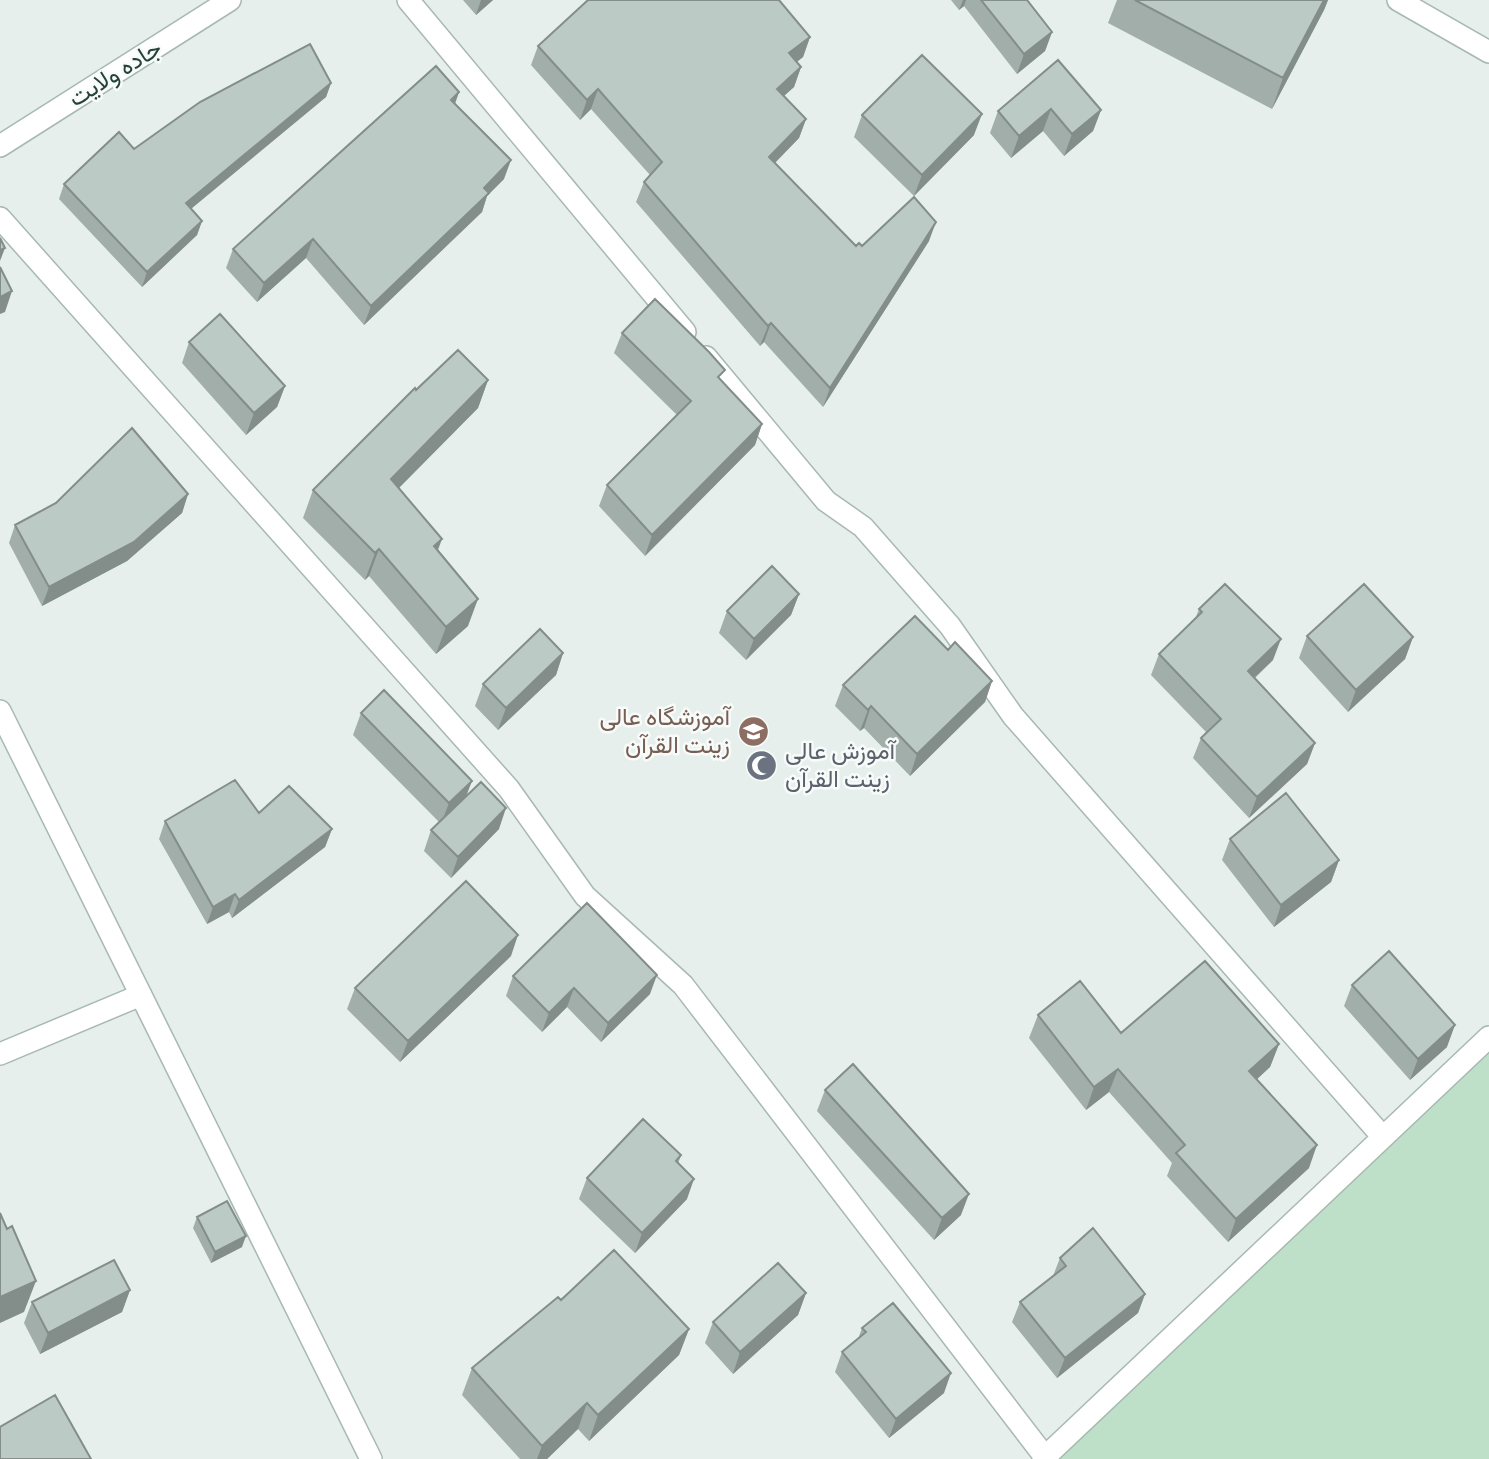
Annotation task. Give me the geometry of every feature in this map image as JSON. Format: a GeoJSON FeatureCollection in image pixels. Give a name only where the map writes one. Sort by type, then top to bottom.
{"type":"FeatureCollection","features":[{"type":"Feature","properties":{"kind":"street","name":"جاده ولایت"},"geometry":{"type":"LineString","coordinates":[[0,146],[230,0]]}},
{"type":"Feature","properties":{"kind":"street"},"geometry":{"type":"LineString","coordinates":[[408,0],[826,501],[863,527],[950,626],[1013,716],[1382,1136]]}},
{"type":"Feature","properties":{"kind":"street"},"geometry":{"type":"LineString","coordinates":[[1398,0],[1489,52]]}},
{"type":"Feature","properties":{"kind":"street"},"geometry":{"type":"LineString","coordinates":[[0,218],[509,789],[586,896],[683,985],[1044,1458],[1489,1037]]}},
{"type":"Feature","properties":{"kind":"street"},"geometry":{"type":"LineString","coordinates":[[0,711],[371,1459]]}},
{"type":"Feature","properties":{"kind":"street"},"geometry":{"type":"LineString","coordinates":[[0,1054],[141,995]]}},
{"type":"Feature","properties":{"kind":"green space"},"geometry":{"type":"Polygon","coordinates":[[[1489,1037],[1489,1459],[1052,1459],[1489,1037]]]}},
{"type":"Feature","properties":{"kind":"building"},"geometry":{"type":"Polygon","coordinates":[[[588,0],[779,0],[810,37],[789,53],[801,67],[777,89],[806,119],[769,157],[856,246],[859,243],[862,246],[914,197],[936,222],[830,388],[771,323],[768,326],[644,182],[662,162],[598,89],[587,100],[538,46],[588,0]]]}},
{"type":"Feature","properties":{"kind":"building"},"geometry":{"type":"Polygon","coordinates":[[[981,0],[1027,0],[1052,32],[1024,54],[981,0]]]}},
{"type":"Feature","properties":{"kind":"building"},"geometry":{"type":"Polygon","coordinates":[[[1135,0],[1324,0],[1283,78],[1135,0]]]}},
{"type":"Feature","properties":{"kind":"building"},"geometry":{"type":"Polygon","coordinates":[[[310,44],[331,83],[186,203],[202,221],[147,272],[64,184],[119,132],[134,149],[200,102],[310,44]]]}},
{"type":"Feature","properties":{"kind":"building"},"geometry":{"type":"Polygon","coordinates":[[[922,55],[982,114],[922,175],[862,115],[922,55]]]}},
{"type":"Feature","properties":{"kind":"building"},"geometry":{"type":"Polygon","coordinates":[[[1058,60],[1101,110],[1072,134],[1051,109],[1019,136],[998,111],[1058,60]]]}},
{"type":"Feature","properties":{"kind":"building"},"geometry":{"type":"Polygon","coordinates":[[[436,66],[459,92],[451,100],[511,160],[484,188],[489,193],[371,306],[313,239],[264,283],[233,249],[436,66]]]}},
{"type":"Feature","properties":{"kind":"building"},"geometry":{"type":"Polygon","coordinates":[[[0,267],[12,291],[0,297],[0,267]]]}},
{"type":"Feature","properties":{"kind":"building"},"geometry":{"type":"Polygon","coordinates":[[[655,299],[725,370],[718,377],[762,424],[652,535],[607,485],[691,401],[622,333],[655,299]]]}},
{"type":"Feature","properties":{"kind":"building"},"geometry":{"type":"Polygon","coordinates":[[[220,314],[285,386],[254,413],[189,342],[220,314]]]}},
{"type":"Feature","properties":{"kind":"building"},"geometry":{"type":"Polygon","coordinates":[[[458,350],[488,380],[391,479],[442,539],[434,546],[478,599],[446,627],[379,549],[375,553],[313,490],[415,388],[416,390],[458,350]]]}},
{"type":"Feature","properties":{"kind":"building"},"geometry":{"type":"Polygon","coordinates":[[[132,428],[188,494],[134,542],[49,587],[15,525],[56,503],[132,428]]]}},
{"type":"Feature","properties":{"kind":"building"},"geometry":{"type":"Polygon","coordinates":[[[772,566],[799,594],[754,639],[727,611],[772,566]]]}},
{"type":"Feature","properties":{"kind":"building"},"geometry":{"type":"Polygon","coordinates":[[[1225,584],[1281,639],[1248,671],[1315,743],[1257,797],[1201,738],[1221,719],[1159,654],[1202,612],[1199,609],[1225,584]]]}},
{"type":"Feature","properties":{"kind":"building"},"geometry":{"type":"Polygon","coordinates":[[[1364,584],[1413,637],[1356,690],[1307,636],[1364,584]]]}},
{"type":"Feature","properties":{"kind":"building"},"geometry":{"type":"Polygon","coordinates":[[[915,616],[948,650],[955,642],[992,681],[917,754],[871,706],[868,710],[843,685],[915,616]]]}},
{"type":"Feature","properties":{"kind":"building"},"geometry":{"type":"Polygon","coordinates":[[[540,629],[563,653],[506,708],[483,684],[540,629]]]}},
{"type":"Feature","properties":{"kind":"building"},"geometry":{"type":"Polygon","coordinates":[[[384,690],[472,781],[449,803],[361,713],[384,690]]]}},
{"type":"Feature","properties":{"kind":"building"},"geometry":{"type":"Polygon","coordinates":[[[235,780],[259,813],[289,786],[332,829],[239,900],[235,894],[213,907],[165,821],[235,780]]]}},
{"type":"Feature","properties":{"kind":"building"},"geometry":{"type":"Polygon","coordinates":[[[481,782],[506,808],[458,857],[431,830],[481,782]]]}},
{"type":"Feature","properties":{"kind":"building"},"geometry":{"type":"Polygon","coordinates":[[[1286,793],[1339,860],[1281,905],[1230,839],[1286,793]]]}},
{"type":"Feature","properties":{"kind":"building"},"geometry":{"type":"Polygon","coordinates":[[[466,881],[518,935],[408,1041],[355,988],[466,881]]]}},
{"type":"Feature","properties":{"kind":"building"},"geometry":{"type":"Polygon","coordinates":[[[587,903],[657,975],[608,1023],[574,988],[549,1013],[513,976],[587,903]]]}},
{"type":"Feature","properties":{"kind":"building"},"geometry":{"type":"Polygon","coordinates":[[[1389,951],[1455,1025],[1418,1059],[1352,985],[1389,951]]]}},
{"type":"Feature","properties":{"kind":"building"},"geometry":{"type":"Polygon","coordinates":[[[1205,961],[1279,1044],[1249,1071],[1317,1145],[1236,1219],[1176,1153],[1185,1145],[1118,1069],[1094,1087],[1038,1015],[1080,981],[1121,1033],[1205,961]]]}},
{"type":"Feature","properties":{"kind":"building"},"geometry":{"type":"Polygon","coordinates":[[[853,1064],[969,1194],[942,1218],[825,1090],[853,1064]]]}},
{"type":"Feature","properties":{"kind":"building"},"geometry":{"type":"Polygon","coordinates":[[[643,1119],[681,1155],[676,1161],[694,1179],[642,1233],[587,1178],[643,1119]]]}},
{"type":"Feature","properties":{"kind":"building"},"geometry":{"type":"Polygon","coordinates":[[[227,1201],[246,1236],[215,1252],[197,1217],[227,1201]]]}},
{"type":"Feature","properties":{"kind":"building"},"geometry":{"type":"Polygon","coordinates":[[[0,1213],[7,1229],[12,1226],[36,1281],[0,1297],[0,1213]]]}},
{"type":"Feature","properties":{"kind":"building"},"geometry":{"type":"Polygon","coordinates":[[[1093,1228],[1145,1294],[1065,1358],[1020,1302],[1066,1266],[1060,1258],[1093,1228]]]}},
{"type":"Feature","properties":{"kind":"building"},"geometry":{"type":"Polygon","coordinates":[[[614,1250],[689,1329],[598,1415],[587,1403],[542,1446],[472,1368],[558,1297],[561,1300],[614,1250]]]}},
{"type":"Feature","properties":{"kind":"building"},"geometry":{"type":"Polygon","coordinates":[[[114,1260],[130,1290],[48,1333],[32,1302],[114,1260]]]}},
{"type":"Feature","properties":{"kind":"building"},"geometry":{"type":"Polygon","coordinates":[[[778,1263],[806,1293],[740,1352],[713,1322],[778,1263]]]}},
{"type":"Feature","properties":{"kind":"building"},"geometry":{"type":"Polygon","coordinates":[[[893,1303],[951,1373],[896,1419],[842,1352],[866,1332],[862,1328],[893,1303]]]}},
{"type":"Feature","properties":{"kind":"building"},"geometry":{"type":"Polygon","coordinates":[[[55,1395],[91,1459],[0,1459],[0,1427],[55,1395]]]}},
{"type":"Feature","properties":{"kind":"place","name":"آموزشگاه عالی زینت القرآن"},"geometry":{"type":"Point","coordinates":[753,731]}},
{"type":"Feature","properties":{"kind":"place","name":"آموزش عالی زینت القرآن"},"geometry":{"type":"Point","coordinates":[762,765]}}]}
